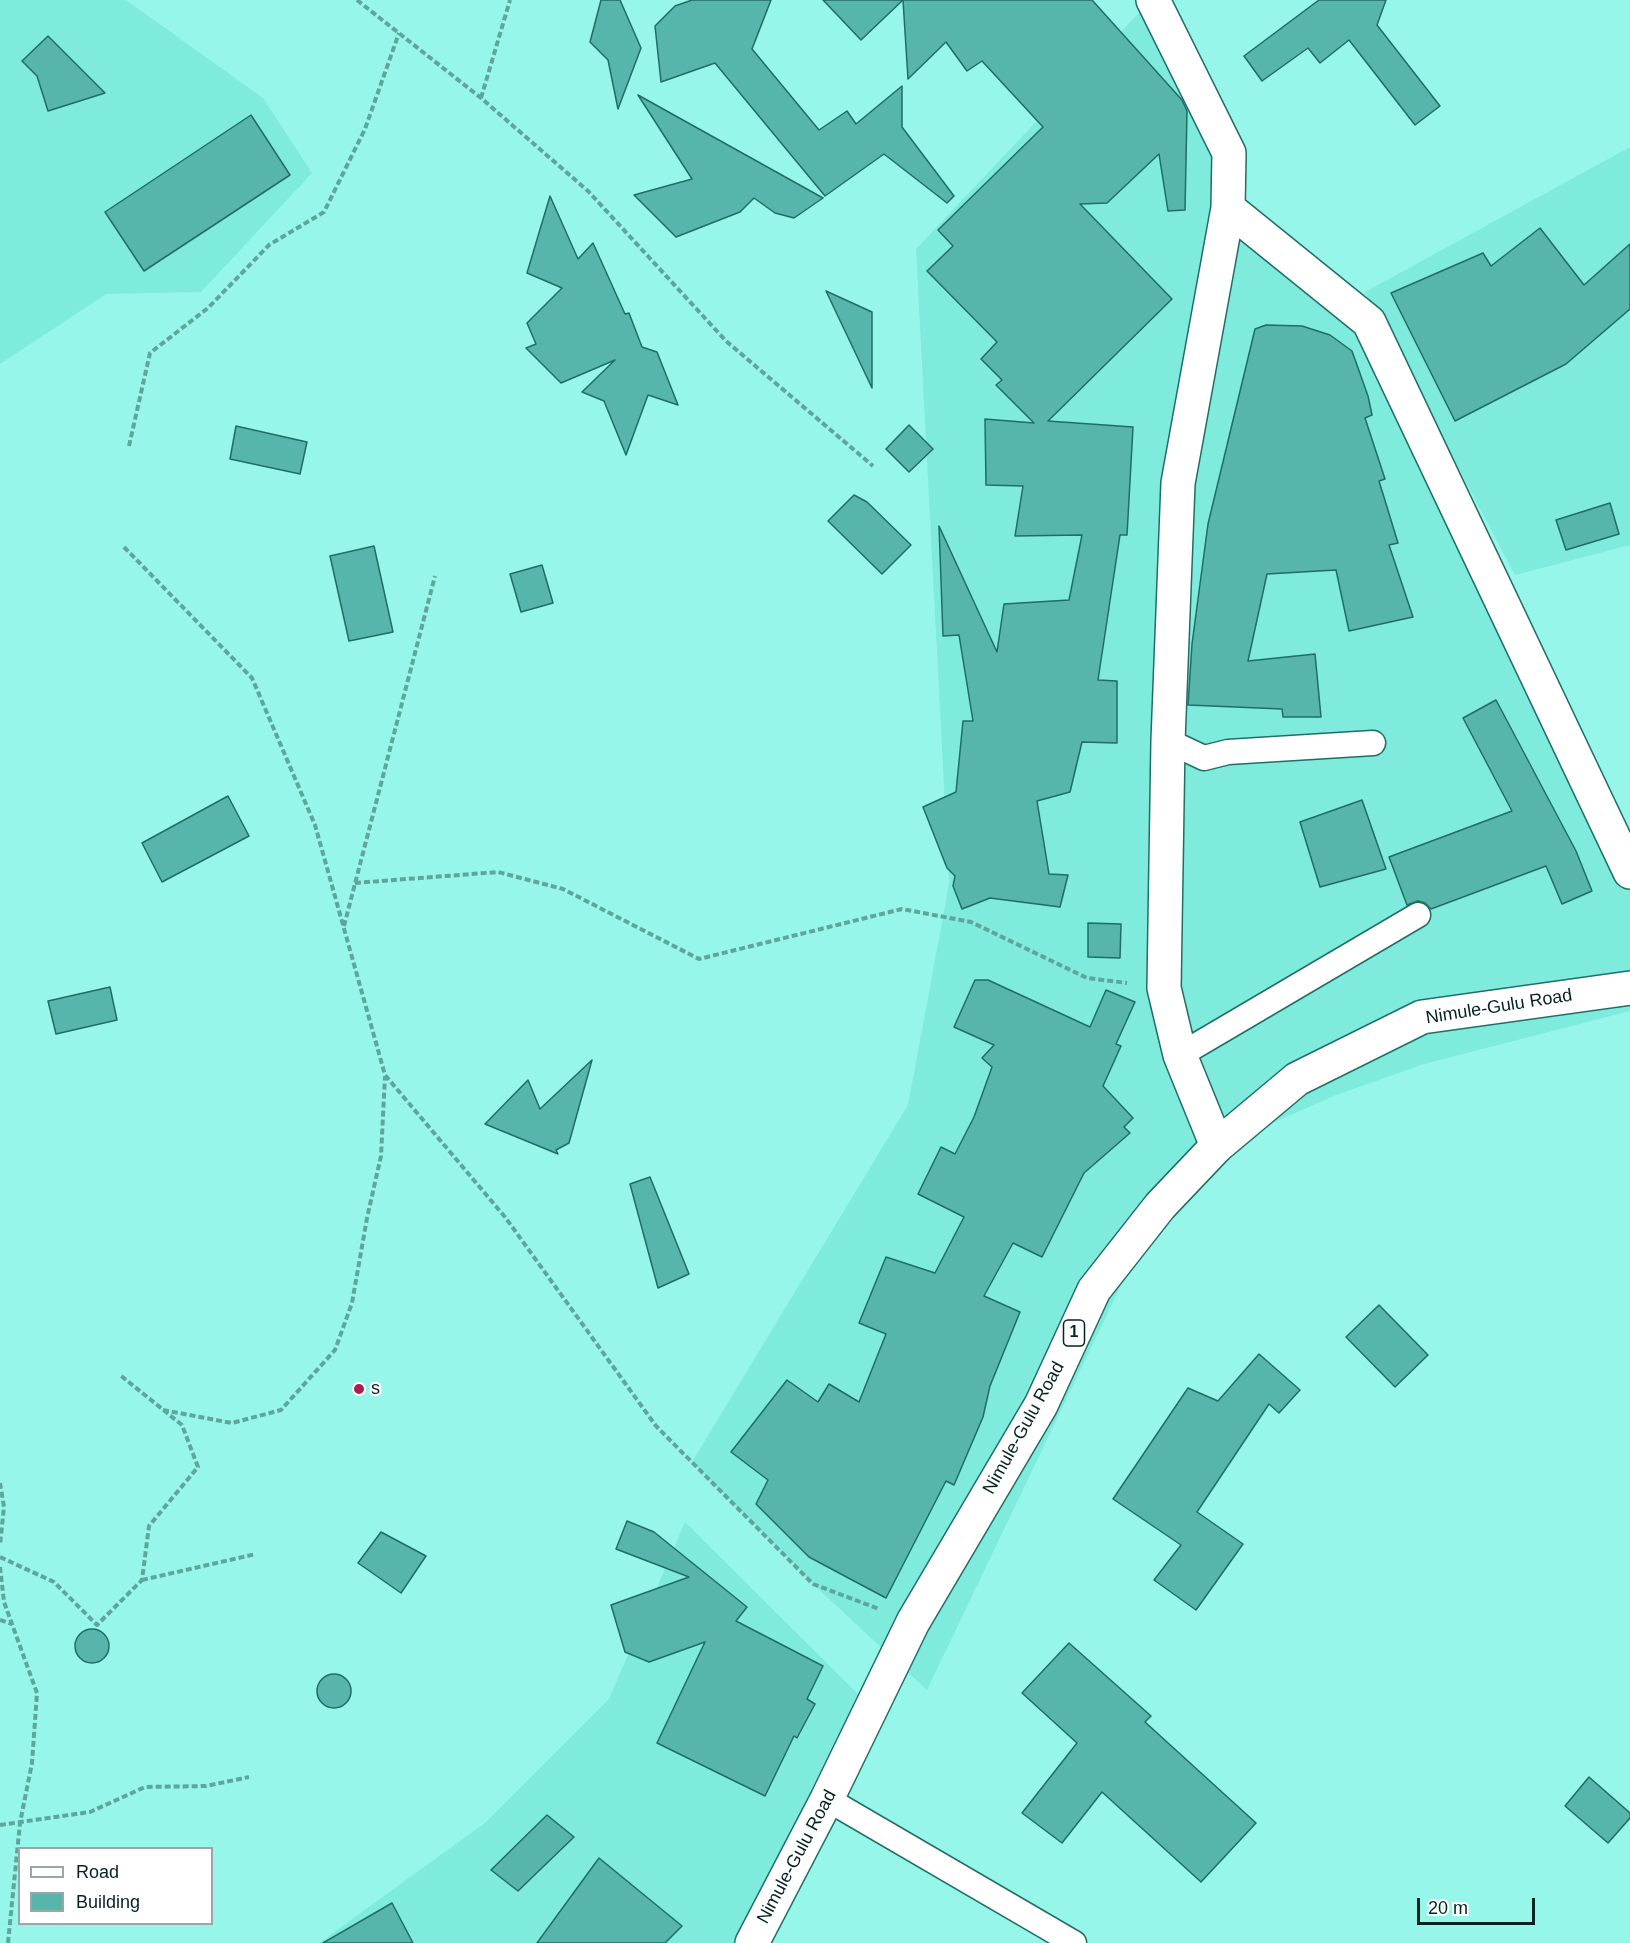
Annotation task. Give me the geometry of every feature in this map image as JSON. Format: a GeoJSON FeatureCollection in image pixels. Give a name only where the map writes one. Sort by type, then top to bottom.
{"type":"FeatureCollection","features":[{"type":"Feature","properties":{"kind":"street"},"geometry":{"type":"LineString","coordinates":[[1153,0],[1229,153],[1228,208],[1178,483],[1168,741],[1164,988],[1180,1055],[1217,1146]]}},
{"type":"Feature","properties":{"kind":"street"},"geometry":{"type":"LineString","coordinates":[[1228,208],[1369,322],[1630,872]]}},
{"type":"Feature","properties":{"kind":"street","name":"Nimule-Gulu Road"},"geometry":{"type":"LineString","coordinates":[[752,1943],[827,1799],[913,1622],[1041,1406],[1094,1290],[1160,1206],[1217,1146],[1297,1080],[1422,1017],[1630,988]]}},
{"type":"Feature","properties":{"kind":"lane"},"geometry":{"type":"LineString","coordinates":[[1168,741],[1204,758],[1228,752],[1373,743]]}},
{"type":"Feature","properties":{"kind":"lane"},"geometry":{"type":"LineString","coordinates":[[1180,1055],[1418,915]]}},
{"type":"Feature","properties":{"kind":"lane"},"geometry":{"type":"LineString","coordinates":[[827,1799],[1074,1943]]}},
{"type":"Feature","properties":{"kind":"path"},"geometry":{"type":"LineString","coordinates":[[357,0],[481,98],[588,191],[726,340],[873,466]]}},
{"type":"Feature","properties":{"kind":"path"},"geometry":{"type":"LineString","coordinates":[[481,98],[510,0]]}},
{"type":"Feature","properties":{"kind":"path"},"geometry":{"type":"LineString","coordinates":[[129,446],[150,353],[208,308],[269,245],[324,212],[365,129],[399,33]]}},
{"type":"Feature","properties":{"kind":"path"},"geometry":{"type":"LineString","coordinates":[[124,547],[252,678],[315,825],[385,1075],[381,1156],[352,1303],[335,1350],[281,1410],[232,1423],[163,1410]]}},
{"type":"Feature","properties":{"kind":"path"},"geometry":{"type":"LineString","coordinates":[[343,927],[435,576]]}},
{"type":"Feature","properties":{"kind":"path"},"geometry":{"type":"LineString","coordinates":[[355,883],[498,872],[563,889],[699,959],[902,909],[971,922],[1087,978],[1164,988]]}},
{"type":"Feature","properties":{"kind":"path"},"geometry":{"type":"LineString","coordinates":[[385,1075],[505,1217],[656,1426],[813,1584],[913,1622]]}},
{"type":"Feature","properties":{"kind":"path"},"geometry":{"type":"LineString","coordinates":[[120,1375],[182,1425],[198,1467],[149,1526],[142,1580]]}},
{"type":"Feature","properties":{"kind":"path"},"geometry":{"type":"LineString","coordinates":[[0,1483],[4,1507],[0,1545]]}},
{"type":"Feature","properties":{"kind":"path"},"geometry":{"type":"LineString","coordinates":[[0,1557],[54,1582],[97,1625],[142,1580],[256,1554]]}},
{"type":"Feature","properties":{"kind":"path"},"geometry":{"type":"LineString","coordinates":[[0,1567],[4,1602],[37,1694],[32,1763],[20,1823],[8,1943]]}},
{"type":"Feature","properties":{"kind":"path"},"geometry":{"type":"LineString","coordinates":[[0,1620],[12,1624]]}},
{"type":"Feature","properties":{"kind":"path"},"geometry":{"type":"LineString","coordinates":[[0,1825],[90,1812],[145,1787],[206,1786],[249,1778]]}},
{"type":"Feature","properties":{"kind":"shaded area"},"geometry":{"type":"Polygon","coordinates":[[[0,0],[126,0],[263,98],[312,173],[201,292],[106,294],[0,364],[0,0]]]}},
{"type":"Feature","properties":{"kind":"shaded area"},"geometry":{"type":"Polygon","coordinates":[[[1151,0],[1229,153],[1229,214],[1350,314],[1630,874],[1630,1011],[1424,1064],[1336,1095],[1238,1138],[1181,1200],[1124,1279],[927,1690],[813,1584],[692,1462],[908,1105],[946,901],[949,882],[916,249],[1151,0]]]}},
{"type":"Feature","properties":{"kind":"shaded area"},"geometry":{"type":"Polygon","coordinates":[[[1630,147],[1630,545],[1515,575],[1365,292],[1630,147]]]}},
{"type":"Feature","properties":{"kind":"shaded area"},"geometry":{"type":"Polygon","coordinates":[[[685,1522],[858,1694],[736,1943],[319,1943],[485,1823],[609,1699],[685,1522]]]}},
{"type":"Feature","properties":{"kind":"building"},"geometry":{"type":"Polygon","coordinates":[[[601,0],[620,0],[641,48],[618,109],[608,60],[590,42],[601,0]]]}},
{"type":"Feature","properties":{"kind":"building"},"geometry":{"type":"Polygon","coordinates":[[[692,0],[771,0],[752,49],[819,130],[847,111],[856,124],[902,86],[902,127],[954,196],[947,203],[884,154],[825,196],[715,63],[661,82],[655,26],[675,6],[692,0]]]}},
{"type":"Feature","properties":{"kind":"building"},"geometry":{"type":"Polygon","coordinates":[[[823,0],[903,0],[861,40],[823,0]]]}},
{"type":"Feature","properties":{"kind":"building"},"geometry":{"type":"Polygon","coordinates":[[[903,0],[1092,0],[1182,100],[1187,111],[1185,210],[1168,211],[1159,154],[1107,203],[1080,204],[1172,299],[1048,421],[1133,427],[1127,535],[1120,535],[1098,680],[1117,681],[1117,743],[1082,742],[1070,792],[1037,801],[1049,874],[1068,875],[1060,907],[990,898],[962,909],[953,886],[955,876],[947,868],[923,807],[956,792],[963,721],[973,721],[959,635],[943,636],[939,526],[997,652],[1004,604],[1069,600],[1082,535],[1015,536],[1023,486],[986,485],[985,419],[1034,423],[996,385],[1002,380],[981,359],[997,342],[927,271],[953,246],[938,230],[1043,127],[982,61],[967,71],[946,42],[908,79],[903,0]]]}},
{"type":"Feature","properties":{"kind":"building"},"geometry":{"type":"Polygon","coordinates":[[[1319,0],[1386,0],[1377,25],[1440,106],[1415,125],[1349,40],[1320,63],[1308,48],[1262,81],[1244,56],[1319,0]]]}},
{"type":"Feature","properties":{"kind":"building"},"geometry":{"type":"Polygon","coordinates":[[[48,36],[105,93],[48,111],[37,76],[22,61],[48,36]]]}},
{"type":"Feature","properties":{"kind":"building"},"geometry":{"type":"Polygon","coordinates":[[[638,95],[823,198],[794,218],[775,213],[754,198],[740,212],[676,237],[634,195],[692,179],[638,95]]]}},
{"type":"Feature","properties":{"kind":"building"},"geometry":{"type":"Polygon","coordinates":[[[251,115],[290,175],[144,271],[105,212],[251,115]]]}},
{"type":"Feature","properties":{"kind":"building"},"geometry":{"type":"Polygon","coordinates":[[[550,196],[578,259],[593,243],[625,314],[629,313],[642,347],[657,352],[678,405],[648,395],[626,455],[604,401],[582,392],[615,360],[561,383],[526,348],[536,344],[527,323],[562,288],[527,273],[550,196]]]}},
{"type":"Feature","properties":{"kind":"building"},"geometry":{"type":"Polygon","coordinates":[[[1540,228],[1584,285],[1630,244],[1630,309],[1566,364],[1455,421],[1391,293],[1483,253],[1491,266],[1540,228]]]}},
{"type":"Feature","properties":{"kind":"building"},"geometry":{"type":"Polygon","coordinates":[[[826,291],[872,312],[872,388],[826,291]]]}},
{"type":"Feature","properties":{"kind":"building"},"geometry":{"type":"Polygon","coordinates":[[[1266,325],[1302,326],[1330,335],[1352,351],[1368,396],[1372,415],[1365,418],[1385,479],[1379,481],[1398,543],[1389,545],[1413,617],[1349,631],[1336,570],[1267,574],[1248,661],[1315,654],[1321,717],[1283,717],[1282,709],[1188,705],[1192,644],[1208,524],[1255,329],[1266,325]]]}},
{"type":"Feature","properties":{"kind":"building"},"geometry":{"type":"Polygon","coordinates":[[[909,425],[933,449],[909,472],[886,449],[909,425]]]}},
{"type":"Feature","properties":{"kind":"building"},"geometry":{"type":"Polygon","coordinates":[[[236,426],[307,442],[300,474],[230,459],[236,426]]]}},
{"type":"Feature","properties":{"kind":"building"},"geometry":{"type":"Polygon","coordinates":[[[854,495],[867,502],[911,545],[882,574],[828,521],[854,495]]]}},
{"type":"Feature","properties":{"kind":"building"},"geometry":{"type":"Polygon","coordinates":[[[1610,503],[1619,534],[1566,550],[1556,520],[1610,503]]]}},
{"type":"Feature","properties":{"kind":"building"},"geometry":{"type":"Polygon","coordinates":[[[374,546],[393,632],[349,641],[330,556],[374,546]]]}},
{"type":"Feature","properties":{"kind":"building"},"geometry":{"type":"Polygon","coordinates":[[[542,565],[553,603],[521,612],[510,574],[542,565]]]}},
{"type":"Feature","properties":{"kind":"building"},"geometry":{"type":"Polygon","coordinates":[[[1496,700],[1576,851],[1592,891],[1562,904],[1546,866],[1431,909],[1425,903],[1418,901],[1407,905],[1389,857],[1512,811],[1463,718],[1496,700]]]}},
{"type":"Feature","properties":{"kind":"building"},"geometry":{"type":"Polygon","coordinates":[[[228,796],[249,836],[162,882],[142,843],[228,796]]]}},
{"type":"Feature","properties":{"kind":"building"},"geometry":{"type":"Polygon","coordinates":[[[1362,800],[1386,869],[1320,887],[1300,822],[1362,800]]]}},
{"type":"Feature","properties":{"kind":"building"},"geometry":{"type":"Polygon","coordinates":[[[1088,923],[1121,924],[1120,958],[1088,957],[1088,923]]]}},
{"type":"Feature","properties":{"kind":"building"},"geometry":{"type":"Polygon","coordinates":[[[975,980],[988,980],[1090,1027],[1106,990],[1135,1002],[1116,1044],[1121,1046],[1103,1086],[1133,1118],[1124,1127],[1130,1133],[1084,1173],[1042,1257],[1013,1243],[984,1296],[1020,1312],[990,1386],[983,1417],[954,1485],[946,1481],[886,1598],[809,1557],[756,1504],[768,1480],[731,1452],[787,1380],[818,1402],[829,1384],[859,1402],[886,1334],[859,1323],[886,1257],[935,1273],[964,1217],[918,1194],[941,1147],[955,1154],[974,1117],[992,1067],[982,1058],[994,1045],[954,1027],[975,980]]]}},
{"type":"Feature","properties":{"kind":"building"},"geometry":{"type":"Polygon","coordinates":[[[110,987],[117,1020],[56,1034],[48,1001],[110,987]]]}},
{"type":"Feature","properties":{"kind":"building"},"geometry":{"type":"Polygon","coordinates":[[[592,1060],[569,1143],[556,1150],[558,1154],[485,1124],[528,1080],[540,1109],[592,1060]]]}},
{"type":"Feature","properties":{"kind":"building"},"geometry":{"type":"Polygon","coordinates":[[[650,1177],[689,1274],[658,1288],[630,1184],[650,1177]]]}},
{"type":"Feature","properties":{"kind":"building"},"geometry":{"type":"Polygon","coordinates":[[[1379,1305],[1428,1355],[1395,1387],[1346,1337],[1379,1305]]]}},
{"type":"Feature","properties":{"kind":"building"},"geometry":{"type":"Polygon","coordinates":[[[1259,1354],[1300,1390],[1279,1413],[1269,1404],[1197,1512],[1243,1544],[1196,1610],[1154,1580],[1181,1545],[1113,1499],[1188,1388],[1218,1401],[1259,1354]]]}},
{"type":"Feature","properties":{"kind":"building"},"geometry":{"type":"Polygon","coordinates":[[[627,1521],[654,1532],[747,1607],[736,1621],[823,1666],[807,1699],[815,1704],[797,1738],[794,1736],[765,1796],[657,1743],[705,1642],[649,1662],[625,1652],[611,1605],[689,1577],[616,1549],[627,1521]]]}},
{"type":"Feature","properties":{"kind":"building"},"geometry":{"type":"Polygon","coordinates":[[[381,1532],[426,1556],[401,1593],[358,1563],[381,1532]]]}},
{"type":"Feature","properties":{"kind":"building"},"geometry":{"type":"Polygon","coordinates":[[[92,1629],[104,1634],[109,1646],[104,1658],[92,1663],[80,1658],[75,1646],[80,1634],[92,1629]]]}},
{"type":"Feature","properties":{"kind":"building"},"geometry":{"type":"Polygon","coordinates":[[[1069,1643],[1151,1716],[1145,1722],[1256,1823],[1201,1882],[1102,1792],[1062,1843],[1022,1813],[1077,1743],[1022,1693],[1069,1643]]]}},
{"type":"Feature","properties":{"kind":"building"},"geometry":{"type":"Polygon","coordinates":[[[334,1674],[346,1679],[351,1691],[346,1703],[334,1708],[322,1703],[317,1691],[322,1679],[334,1674]]]}},
{"type":"Feature","properties":{"kind":"building"},"geometry":{"type":"Polygon","coordinates":[[[1589,1777],[1630,1813],[1630,1818],[1608,1843],[1565,1806],[1589,1777]]]}},
{"type":"Feature","properties":{"kind":"building"},"geometry":{"type":"Polygon","coordinates":[[[547,1815],[574,1837],[518,1891],[491,1870],[547,1815]]]}},
{"type":"Feature","properties":{"kind":"building"},"geometry":{"type":"Polygon","coordinates":[[[599,1858],[682,1926],[665,1943],[537,1943],[599,1858]]]}},
{"type":"Feature","properties":{"kind":"building"},"geometry":{"type":"Polygon","coordinates":[[[392,1903],[413,1943],[323,1943],[392,1903]]]}},
{"type":"Feature","properties":{"kind":"place","name":"s"},"geometry":{"type":"Point","coordinates":[359,1389]}}]}
